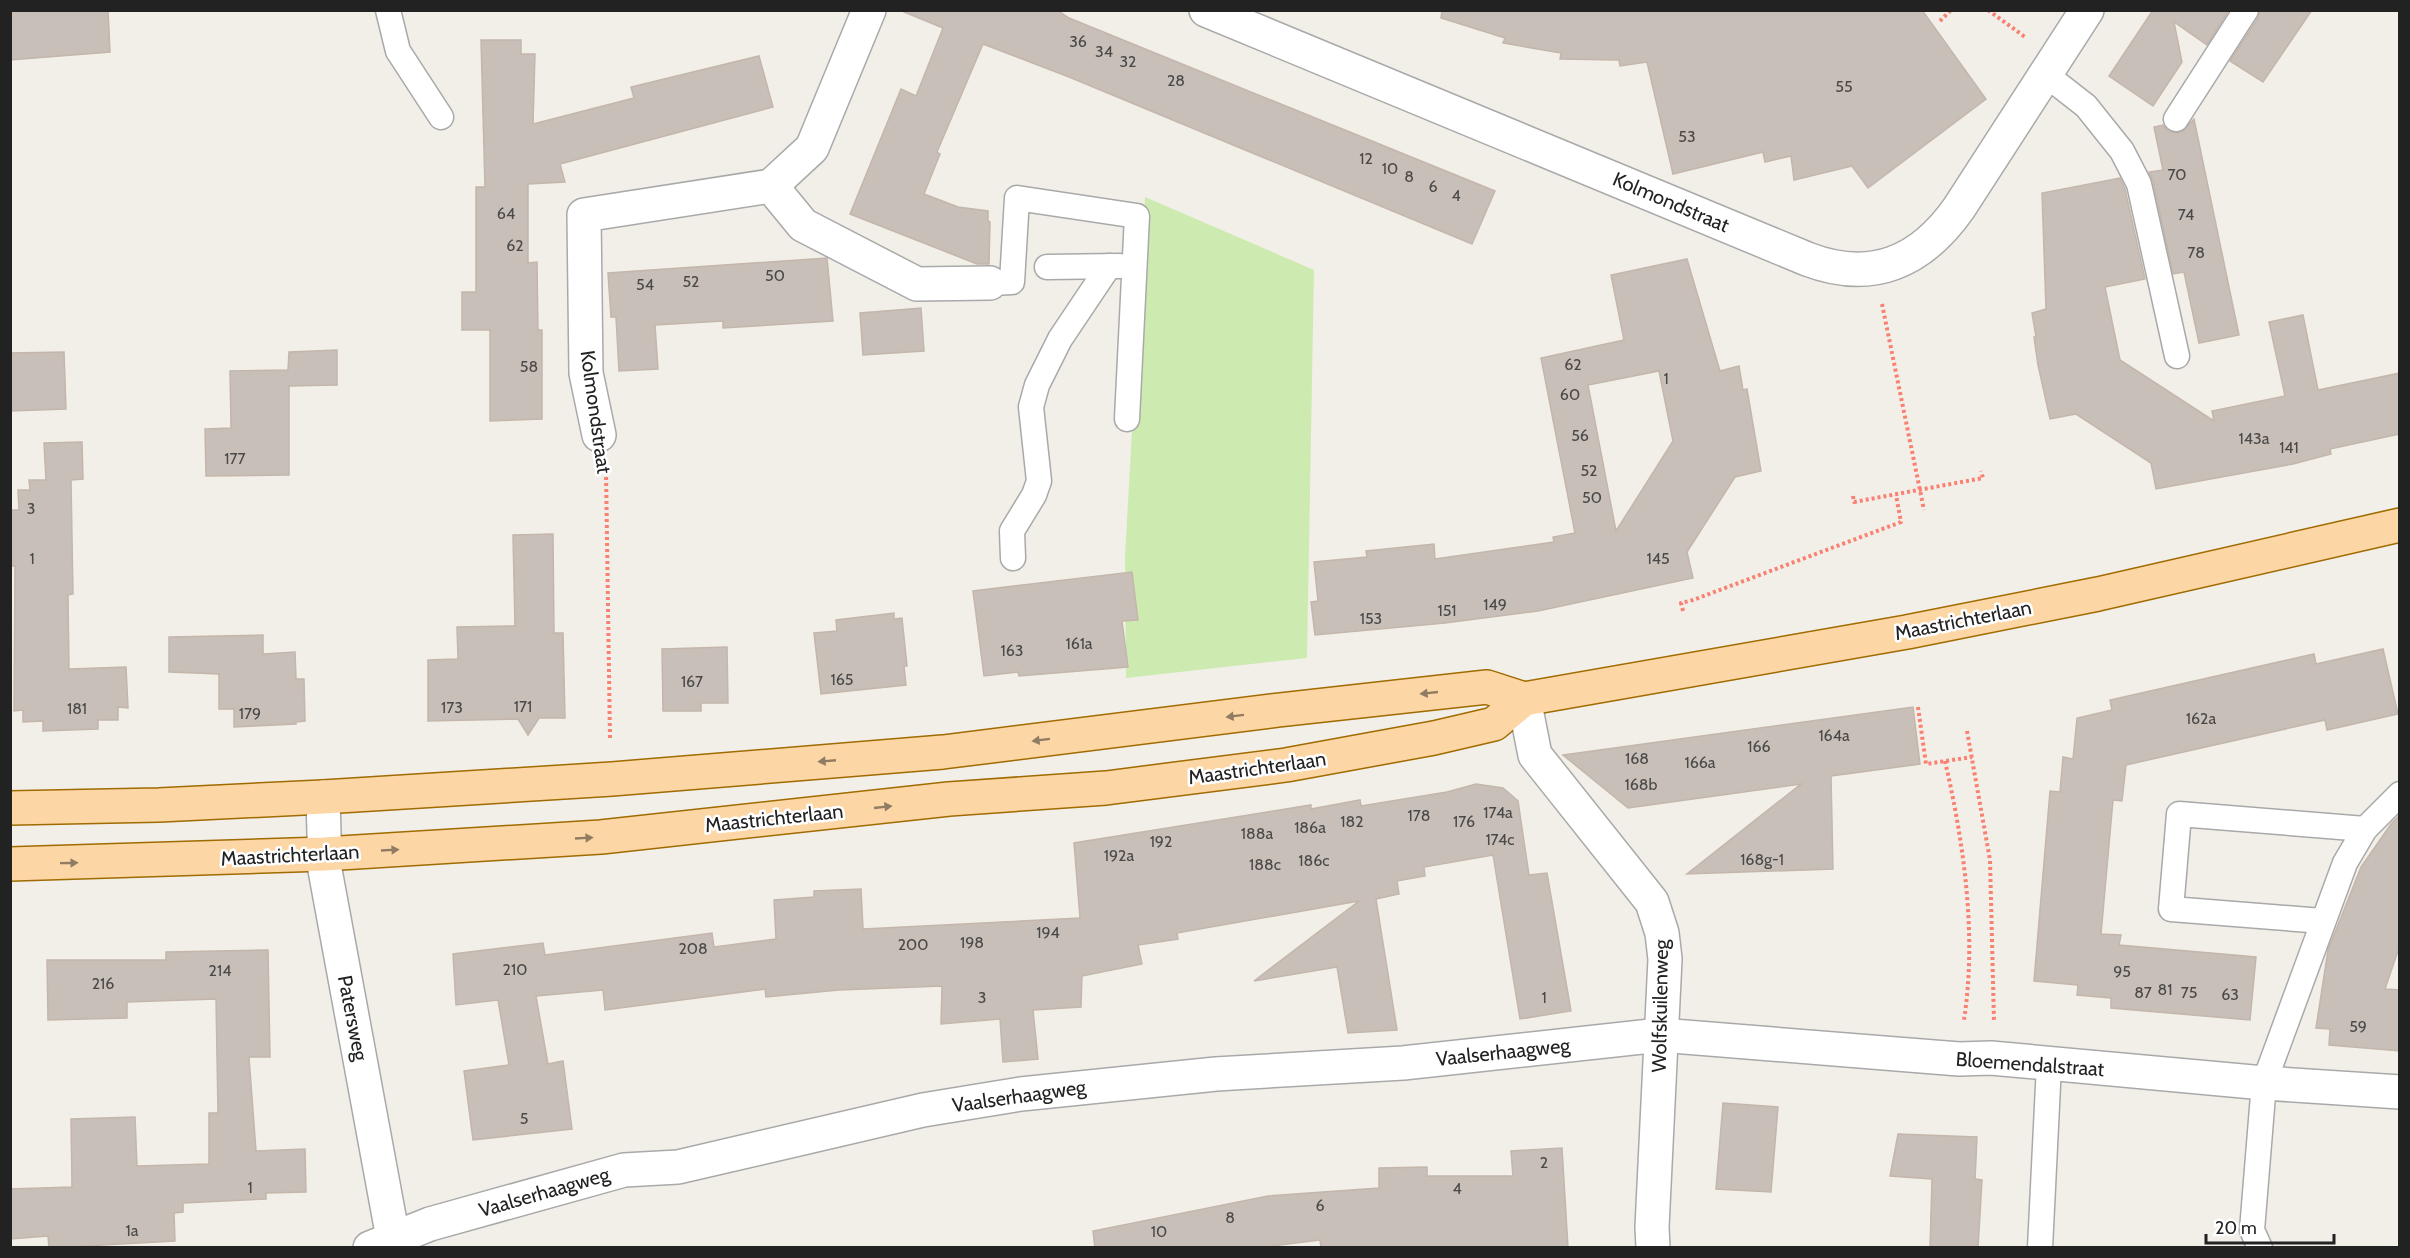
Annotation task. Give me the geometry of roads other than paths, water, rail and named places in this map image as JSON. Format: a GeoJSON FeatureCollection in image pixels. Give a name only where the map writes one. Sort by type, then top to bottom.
{"type":"FeatureCollection","features":[{"type":"Feature","properties":{"kind":"main road","name":"Maastrichterlaan"},"geometry":{"type":"LineString","coordinates":[[10,808],[159,805],[323,797],[612,779],[944,752],[1279,710],[1487,687],[1524,699],[1952,623],[2098,594],[2400,525]]}},
{"type":"Feature","properties":{"kind":"main road","name":"Maastrichterlaan"},"geometry":{"type":"LineString","coordinates":[[10,864],[324,854],[601,837],[949,799],[1106,788],[1286,765],[1434,738],[1494,724],[1524,699]]}},
{"type":"Feature","properties":{"kind":"street"},"geometry":{"type":"LineString","coordinates":[[869,10],[812,148],[771,186],[804,225],[918,284],[990,283]]}},
{"type":"Feature","properties":{"kind":"street","name":"Kolmondstraat"},"geometry":{"type":"LineString","coordinates":[[1206,10],[1814,262],[1842,269],[1875,268],[1911,256],[1939,234],[1959,208],[2087,10]]}},
{"type":"Feature","properties":{"kind":"street","name":"Kolmondstraat"},"geometry":{"type":"LineString","coordinates":[[599,435],[586,373],[584,214],[771,186]]}},
{"type":"Feature","properties":{"kind":"street","name":"Wolfskuilenweg"},"geometry":{"type":"LineString","coordinates":[[1524,699],[1535,754],[1652,902],[1662,933],[1665,959],[1652,1227],[1653,1248]]}},
{"type":"Feature","properties":{"kind":"street","name":"Patersweg"},"geometry":{"type":"LineString","coordinates":[[323,797],[325,870],[382,1243]]}},
{"type":"Feature","properties":{"kind":"street","name":"Bloemendalstraat"},"geometry":{"type":"LineString","coordinates":[[1660,1035],[1959,1059],[1991,1058],[2264,1083],[2400,1092]]}},
{"type":"Feature","properties":{"kind":"street","name":"Vaalserhaagweg"},"geometry":{"type":"LineString","coordinates":[[382,1243],[430,1224],[624,1170],[678,1167],[923,1110],[1021,1094],[1216,1074],[1403,1063],[1660,1035]]}},
{"type":"Feature","properties":{"kind":"lane"},"geometry":{"type":"LineString","coordinates":[[388,10],[398,51],[441,117]]}},
{"type":"Feature","properties":{"kind":"lane"},"geometry":{"type":"LineString","coordinates":[[2175,119],[2246,10]]}},
{"type":"Feature","properties":{"kind":"lane"},"geometry":{"type":"LineString","coordinates":[[2051,66],[2122,151],[2139,184],[2177,356]]}},
{"type":"Feature","properties":{"kind":"lane"},"geometry":{"type":"LineString","coordinates":[[990,283],[1012,282],[1017,198],[1137,216],[1127,419]]}},
{"type":"Feature","properties":{"kind":"lane"},"geometry":{"type":"LineString","coordinates":[[1047,267],[1135,265]]}},
{"type":"Feature","properties":{"kind":"lane"},"geometry":{"type":"LineString","coordinates":[[1013,558],[1012,531],[1034,495],[1039,481],[1031,407],[1037,384],[1060,339],[1109,266]]}},
{"type":"Feature","properties":{"kind":"lane"},"geometry":{"type":"LineString","coordinates":[[2260,1248],[2252,1230],[2264,1083],[2345,863],[2365,829],[2400,794]]}},
{"type":"Feature","properties":{"kind":"lane"},"geometry":{"type":"LineString","coordinates":[[2322,921],[2171,909],[2179,814],[2365,829]]}},
{"type":"Feature","properties":{"kind":"lane"},"geometry":{"type":"LineString","coordinates":[[2040,1248],[2049,1065]]}}]}
